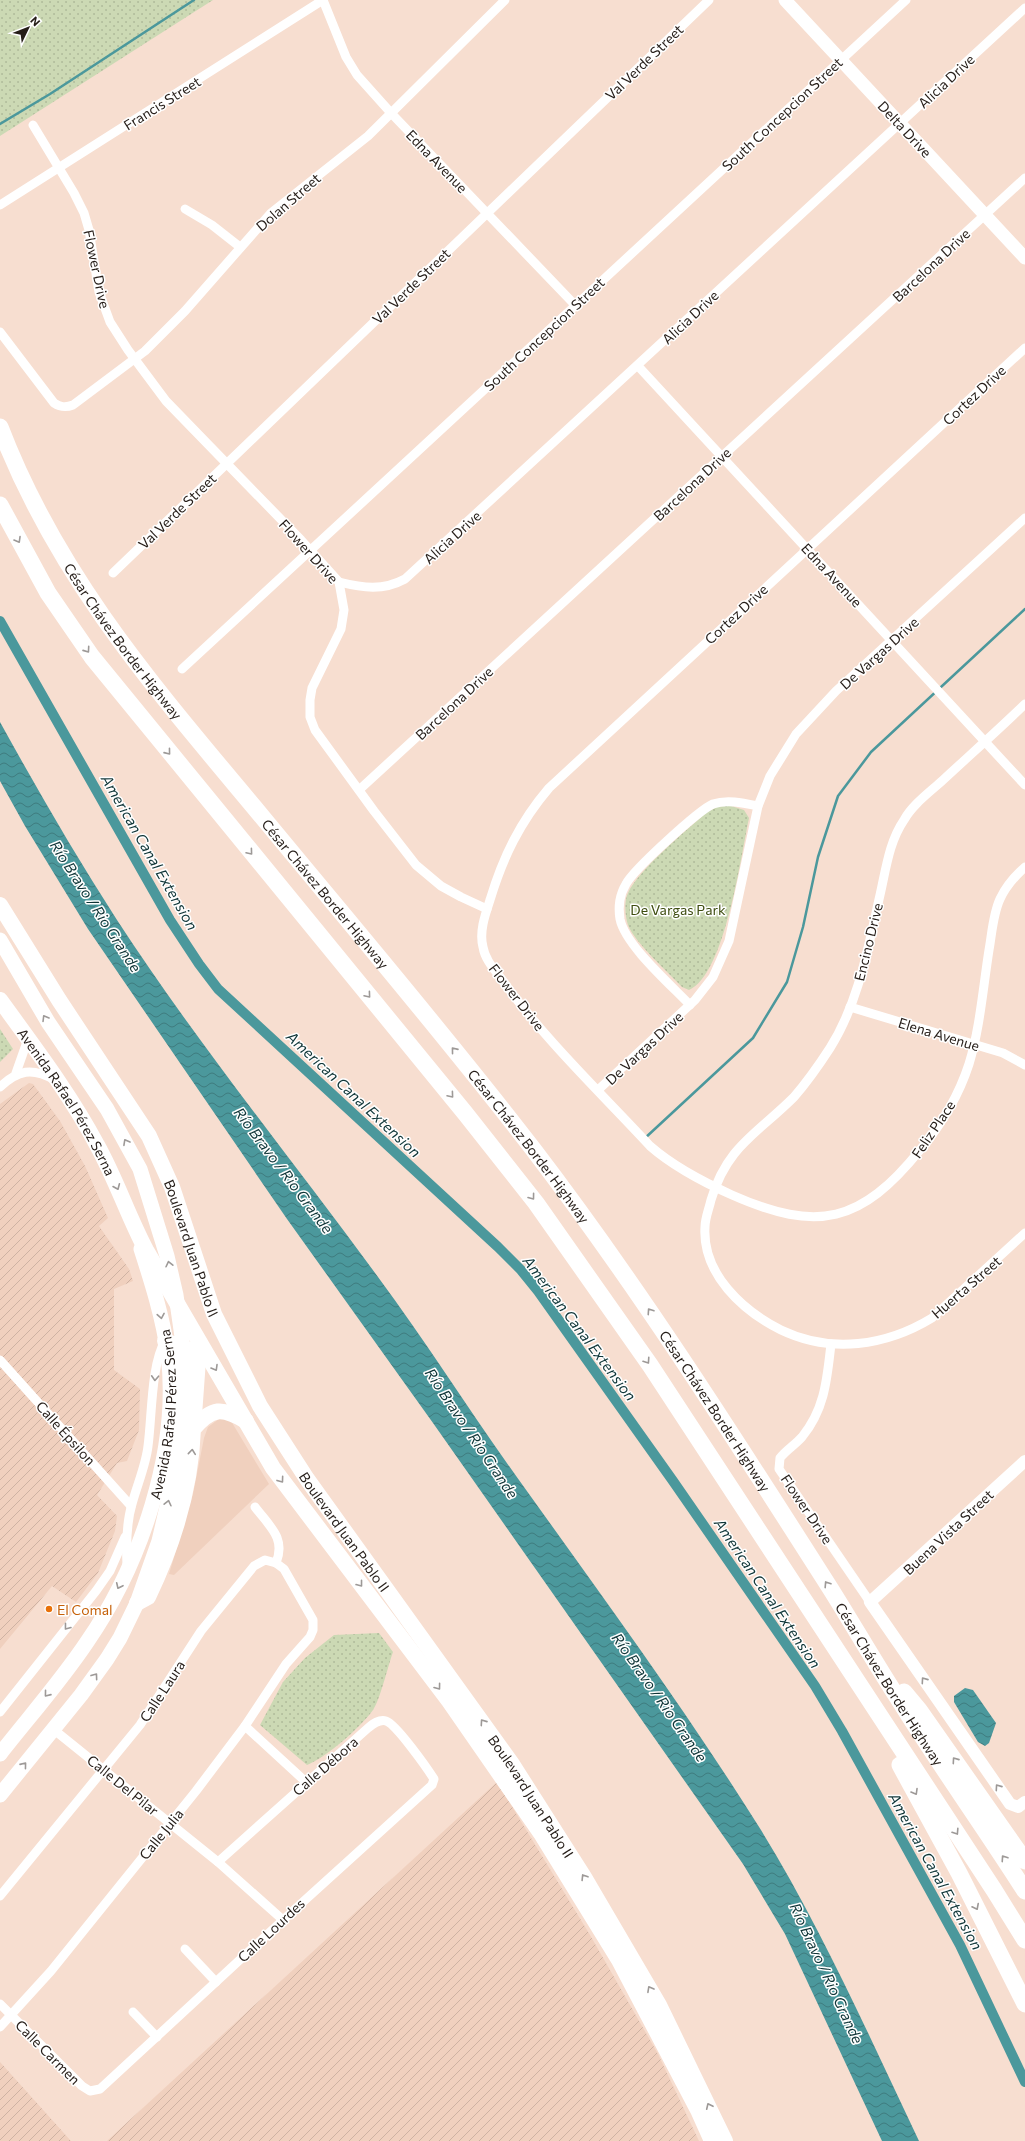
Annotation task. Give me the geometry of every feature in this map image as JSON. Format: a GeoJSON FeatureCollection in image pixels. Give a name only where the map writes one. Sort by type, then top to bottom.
{"type":"FeatureCollection","features":[{"type":"Feature","properties":{"kind":"highway","name":"César Chávez Border Highway"},"geometry":{"type":"LineString","coordinates":[[0,427],[38,513],[66,564],[109,628],[159,694],[469,1069],[541,1160],[604,1245],[690,1371],[900,1702],[1025,1891]]}},
{"type":"Feature","properties":{"kind":"highway","name":"César Chávez Border Highway"},"geometry":{"type":"LineString","coordinates":[[0,505],[48,592],[92,657],[465,1112],[545,1216],[650,1365],[1025,1940]]}},
{"type":"Feature","properties":{"kind":"highway","name":"Boulevard Juan Pablo II"},"geometry":{"type":"LineString","coordinates":[[0,905],[59,1000],[149,1136],[172,1187],[214,1314],[260,1406],[307,1479],[512,1764],[584,1877],[659,2005],[725,2141]]}},
{"type":"Feature","properties":{"kind":"highway","name":"Avenida Rafael Pérez Serna"},"geometry":{"type":"LineString","coordinates":[[0,1000],[57,1082],[100,1150],[133,1225]]}},
{"type":"Feature","properties":{"kind":"highway","name":"Boulevard Juan Pablo II"},"geometry":{"type":"LineString","coordinates":[[133,1225],[273,1468],[288,1490],[449,1701],[542,1835],[619,1960],[698,2110],[712,2141]]}},
{"type":"Feature","properties":{"kind":"highway"},"geometry":{"type":"LineString","coordinates":[[137,1603],[148,1598],[167,1552],[186,1489],[190,1465],[198,1360],[192,1351],[165,1341]]}},
{"type":"Feature","properties":{"kind":"highway"},"geometry":{"type":"LineString","coordinates":[[193,1428],[207,1415],[218,1410],[229,1411],[246,1420]]}},
{"type":"Feature","properties":{"kind":"highway"},"geometry":{"type":"LineString","coordinates":[[835,1648],[923,1807],[1025,2004]]}},
{"type":"Feature","properties":{"kind":"highway"},"geometry":{"type":"LineString","coordinates":[[868,1650],[919,1710],[1025,1861]]}},
{"type":"Feature","properties":{"kind":"main road","name":"Delta Drive"},"geometry":{"type":"LineString","coordinates":[[785,0],[1025,258]]}},
{"type":"Feature","properties":{"kind":"main road","name":"Avenida Rafael Pérez Serna"},"geometry":{"type":"LineString","coordinates":[[0,940],[66,1050],[107,1109],[140,1169],[167,1256],[176,1295],[182,1337],[182,1432],[178,1460],[159,1541],[137,1603],[120,1638],[107,1660],[0,1796]]}},
{"type":"Feature","properties":{"kind":"main road","name":"Avenida Rafael Pérez Serna"},"geometry":{"type":"LineString","coordinates":[[0,1754],[88,1642],[119,1587],[148,1514],[161,1472],[168,1423],[170,1392],[169,1367],[160,1310],[133,1225]]}},
{"type":"Feature","properties":{"kind":"street","name":"Edna Avenue"},"geometry":{"type":"LineString","coordinates":[[323,0],[346,56],[357,74],[391,114],[575,305]]}},
{"type":"Feature","properties":{"kind":"street","name":"Francis Street"},"geometry":{"type":"LineString","coordinates":[[0,205],[323,0]]}},
{"type":"Feature","properties":{"kind":"street","name":"Dolan Street"},"geometry":{"type":"LineString","coordinates":[[0,332],[54,402],[60,406],[67,407],[73,405],[135,360],[185,311],[271,213],[348,154],[391,114],[505,0]]}},
{"type":"Feature","properties":{"kind":"street","name":"Val Verde Street"},"geometry":{"type":"LineString","coordinates":[[113,573],[709,0]]}},
{"type":"Feature","properties":{"kind":"street","name":"South Concepcion Street"},"geometry":{"type":"LineString","coordinates":[[182,668],[906,0]]}},
{"type":"Feature","properties":{"kind":"street","name":"Alicia Drive"},"geometry":{"type":"LineString","coordinates":[[339,582],[379,588],[390,586],[406,579],[1025,8]]}},
{"type":"Feature","properties":{"kind":"street","name":"Flower Drive"},"geometry":{"type":"LineString","coordinates":[[33,125],[84,213],[89,230],[99,292],[105,312],[117,335],[166,401],[227,463],[339,582],[344,610],[341,629],[312,688],[309,709],[315,730],[406,853],[425,873],[461,897],[487,909],[482,933],[482,946],[487,958],[528,1014],[650,1146],[663,1158],[715,1188]]}},
{"type":"Feature","properties":{"kind":"street","name":"Barcelona Drive"},"geometry":{"type":"LineString","coordinates":[[359,790],[1025,178]]}},
{"type":"Feature","properties":{"kind":"street"},"geometry":{"type":"LineString","coordinates":[[185,208],[212,225],[240,247]]}},
{"type":"Feature","properties":{"kind":"street","name":"Cortez Drive"},"geometry":{"type":"LineString","coordinates":[[487,909],[512,841],[534,806],[549,788],[1025,348]]}},
{"type":"Feature","properties":{"kind":"street","name":"Edna Avenue"},"geometry":{"type":"LineString","coordinates":[[638,366],[1025,785]]}},
{"type":"Feature","properties":{"kind":"street","name":"De Vargas Drive"},"geometry":{"type":"LineString","coordinates":[[598,1090],[690,1006],[713,976],[729,941],[758,806],[770,776],[796,734],[836,691],[1025,518]]}},
{"type":"Feature","properties":{"kind":"street","name":"Encino Drive"},"geometry":{"type":"LineString","coordinates":[[715,1188],[730,1158],[739,1147],[793,1097],[816,1069],[842,1026],[862,971],[889,855],[898,830],[913,808],[1025,704]]}},
{"type":"Feature","properties":{"kind":"street","name":"De Vargas Drive"},"geometry":{"type":"LineString","coordinates":[[690,1006],[628,939],[620,919],[620,902],[622,891],[634,873],[702,811],[722,802],[758,806]]}},
{"type":"Feature","properties":{"kind":"street","name":"Feliz Place"},"geometry":{"type":"LineString","coordinates":[[715,1188],[759,1206],[799,1217],[822,1217],[837,1214],[863,1204],[894,1179],[919,1151],[941,1122],[964,1078],[974,1045],[997,907],[1008,885],[1025,867]]}},
{"type":"Feature","properties":{"kind":"street","name":"Elena Avenue"},"geometry":{"type":"LineString","coordinates":[[850,1007],[1023,1060]]}},
{"type":"Feature","properties":{"kind":"street"},"geometry":{"type":"LineString","coordinates":[[0,1086],[16,1073],[28,1039]]}},
{"type":"Feature","properties":{"kind":"street"},"geometry":{"type":"LineString","coordinates":[[16,1073],[36,1073],[57,1082]]}},
{"type":"Feature","properties":{"kind":"street"},"geometry":{"type":"LineString","coordinates":[[715,1188],[706,1218],[705,1242],[714,1269],[722,1282],[746,1306],[766,1322],[796,1336],[831,1344]]}},
{"type":"Feature","properties":{"kind":"street","name":"Huerta Street"},"geometry":{"type":"LineString","coordinates":[[831,1344],[873,1342],[901,1334],[918,1326],[948,1305],[1025,1233]]}},
{"type":"Feature","properties":{"kind":"street"},"geometry":{"type":"LineString","coordinates":[[127,1568],[126,1536],[131,1506],[148,1447],[156,1364],[159,1350],[165,1341]]}},
{"type":"Feature","properties":{"kind":"street","name":"Flower Drive"},"geometry":{"type":"LineString","coordinates":[[831,1344],[826,1388],[819,1412],[801,1438],[780,1458],[779,1468],[1010,1804],[1018,1807],[1025,1802]]}},
{"type":"Feature","properties":{"kind":"street","name":"Calle Épsilon"},"geometry":{"type":"LineString","coordinates":[[0,1360],[131,1506]]}},
{"type":"Feature","properties":{"kind":"street","name":"Buena Vista Street"},"geometry":{"type":"LineString","coordinates":[[870,1602],[1025,1461]]}},
{"type":"Feature","properties":{"kind":"street"},"geometry":{"type":"LineString","coordinates":[[255,1508],[280,1542],[280,1552],[276,1563]]}},
{"type":"Feature","properties":{"kind":"street"},"geometry":{"type":"LineString","coordinates":[[0,1712],[96,1591],[110,1571],[126,1536]]}},
{"type":"Feature","properties":{"kind":"street","name":"Calle Laura"},"geometry":{"type":"LineString","coordinates":[[0,1896],[140,1725],[201,1631],[238,1583],[258,1563],[265,1560],[276,1563]]}},
{"type":"Feature","properties":{"kind":"street","name":"Calle Julia"},"geometry":{"type":"LineString","coordinates":[[0,2027],[51,1971],[170,1823],[245,1726],[286,1664],[312,1634],[313,1620],[284,1569],[276,1563]]}},
{"type":"Feature","properties":{"kind":"street","name":"Calle Débora"},"geometry":{"type":"LineString","coordinates":[[218,1862],[368,1728],[380,1721],[385,1721],[395,1728],[428,1771]]}},
{"type":"Feature","properties":{"kind":"street"},"geometry":{"type":"LineString","coordinates":[[245,1726],[306,1782]]}},
{"type":"Feature","properties":{"kind":"street","name":"Calle Del Pilar"},"geometry":{"type":"LineString","coordinates":[[53,1729],[218,1862],[283,1920]]}},
{"type":"Feature","properties":{"kind":"street","name":"Calle Lourdes"},"geometry":{"type":"LineString","coordinates":[[100,2089],[432,1785],[434,1779],[428,1771]]}},
{"type":"Feature","properties":{"kind":"street"},"geometry":{"type":"LineString","coordinates":[[185,1949],[216,1982]]}},
{"type":"Feature","properties":{"kind":"street","name":"Calle Carmen"},"geometry":{"type":"LineString","coordinates":[[0,2004],[82,2086],[90,2091],[100,2089]]}},
{"type":"Feature","properties":{"kind":"street"},"geometry":{"type":"LineString","coordinates":[[133,2012],[157,2037]]}},
{"type":"Feature","properties":{"kind":"shaded area"},"geometry":{"type":"Polygon","coordinates":[[[29,1083],[33,1084],[60,1121],[85,1166],[108,1218],[99,1226],[129,1269],[133,1281],[114,1289],[114,1370],[140,1389],[139,1430],[127,1461],[117,1463],[97,1495],[117,1516],[115,1531],[98,1573],[76,1602],[52,1586],[0,1649],[0,1104],[29,1083]]]}},
{"type":"Feature","properties":{"kind":"shaded area"},"geometry":{"type":"Polygon","coordinates":[[[223,1416],[231,1421],[269,1484],[174,1575],[169,1574],[193,1494],[204,1438],[208,1427],[223,1416]]]}},
{"type":"Feature","properties":{"kind":"shaded area"},"geometry":{"type":"Polygon","coordinates":[[[497,1782],[590,1935],[658,2054],[699,2141],[107,2141],[497,1782]]]}},
{"type":"Feature","properties":{"kind":"shaded area"},"geometry":{"type":"Polygon","coordinates":[[[0,2062],[71,2141],[0,2141],[0,2062]]]}},
{"type":"Feature","properties":{"kind":"green space"},"geometry":{"type":"Polygon","coordinates":[[[0,0],[213,0],[0,136],[0,0]]]}},
{"type":"Feature","properties":{"kind":"green space","name":"De Vargas Park"},"geometry":{"type":"Polygon","coordinates":[[[728,805],[744,810],[749,818],[736,885],[722,939],[712,962],[702,980],[689,990],[682,987],[637,940],[628,925],[625,909],[626,900],[634,883],[652,862],[707,812],[717,807],[728,805]]]}},
{"type":"Feature","properties":{"kind":"green space"},"geometry":{"type":"Polygon","coordinates":[[[0,1029],[13,1049],[0,1062],[0,1029]]]}},
{"type":"Feature","properties":{"kind":"green space"},"geometry":{"type":"Polygon","coordinates":[[[379,1633],[393,1652],[376,1705],[352,1733],[324,1756],[307,1765],[260,1725],[283,1682],[305,1658],[334,1635],[379,1633]]]}},
{"type":"Feature","properties":{"kind":"water","name":"Río Bravo / Rio Grande"},"geometry":{"type":"Polygon","coordinates":[[[0,722],[42,797],[101,896],[179,1011],[397,1303],[505,1461],[645,1657],[733,1786],[783,1867],[825,1944],[919,2141],[882,2141],[785,1934],[743,1864],[433,1423],[287,1219],[88,929],[25,826],[0,781],[0,722]]]}},
{"type":"Feature","properties":{"kind":"water"},"geometry":{"type":"Polygon","coordinates":[[[965,1688],[973,1690],[996,1723],[989,1743],[985,1746],[978,1742],[954,1702],[954,1696],[965,1688]]]}},
{"type":"Feature","properties":{"kind":"waterway"},"geometry":{"type":"LineString","coordinates":[[0,124],[50,94],[194,0]]}},
{"type":"Feature","properties":{"kind":"waterway"},"geometry":{"type":"LineString","coordinates":[[644,1139],[753,1038],[787,982],[803,927],[818,857],[838,796],[871,752],[1025,609]]}},
{"type":"Feature","properties":{"kind":"waterway","name":"American Canal Extension"},"geometry":{"type":"LineString","coordinates":[[0,621],[170,920],[199,964],[218,989],[498,1247],[521,1270],[538,1291],[673,1481],[815,1686],[842,1731],[960,1945],[1025,2082]]}},
{"type":"Feature","properties":{"kind":"place","name":"El Comal"},"geometry":{"type":"Point","coordinates":[49,1609]}}]}
